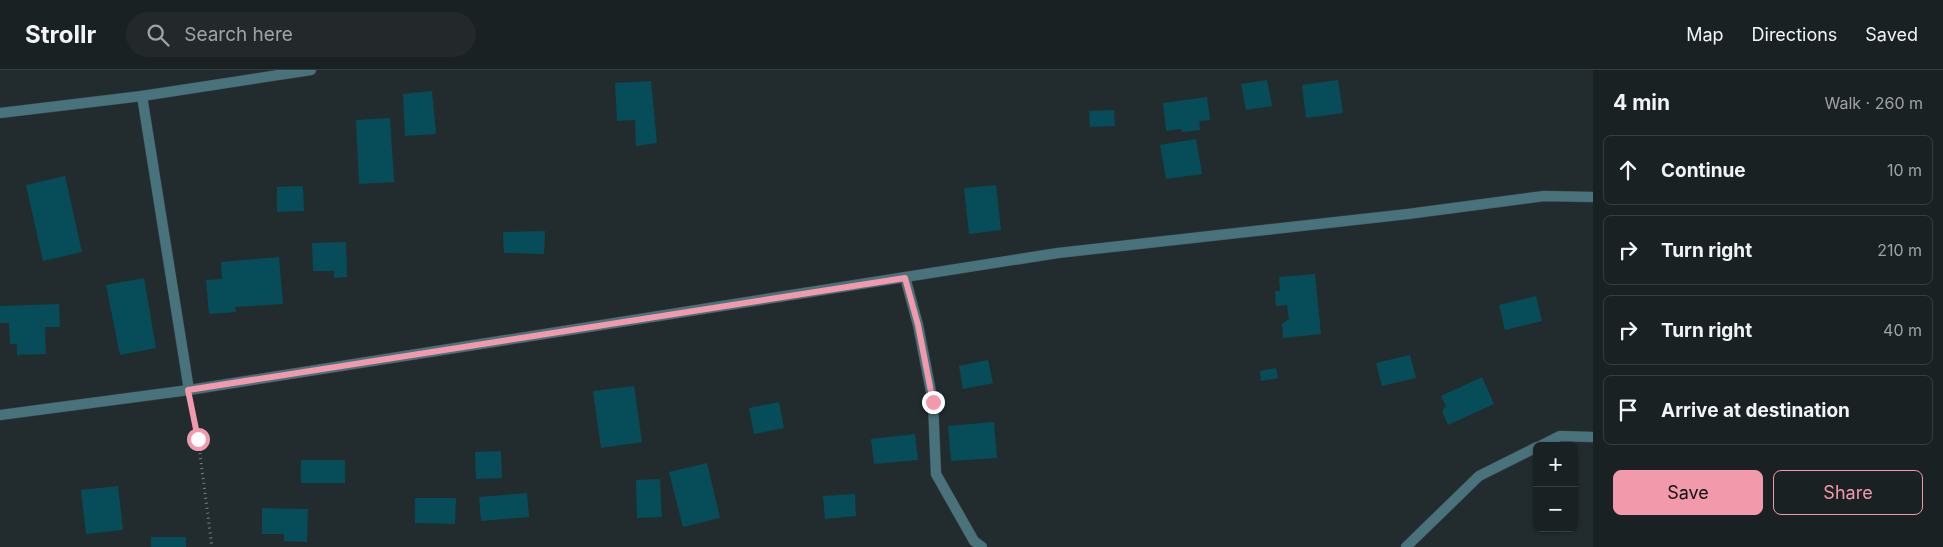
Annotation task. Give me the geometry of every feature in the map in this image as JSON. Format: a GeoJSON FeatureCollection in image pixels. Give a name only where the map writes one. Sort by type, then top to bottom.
{"type":"FeatureCollection","features":[{"type":"Feature","properties":{"kind":"street"},"geometry":{"type":"LineString","coordinates":[[0,113],[142,96],[311,70]]}},
{"type":"Feature","properties":{"kind":"street"},"geometry":{"type":"LineString","coordinates":[[142,96],[188,390]]}},
{"type":"Feature","properties":{"kind":"street"},"geometry":{"type":"LineString","coordinates":[[0,415],[188,390],[1058,253],[1408,214],[1544,196],[1593,197]]}},
{"type":"Feature","properties":{"kind":"street"},"geometry":{"type":"LineString","coordinates":[[905,278],[918,325],[933,402],[936,474],[974,541],[982,547]]}},
{"type":"Feature","properties":{"kind":"street"},"geometry":{"type":"LineString","coordinates":[[1548,442],[1560,436],[1593,437]]}},
{"type":"Feature","properties":{"kind":"street"},"geometry":{"type":"LineString","coordinates":[[1406,547],[1479,476],[1533,449]]}},
{"type":"Feature","properties":{"kind":"path"},"geometry":{"type":"LineString","coordinates":[[188,390],[198,439],[212,547]]}},
{"type":"Feature","properties":{"kind":"building"},"geometry":{"type":"Polygon","coordinates":[[[1267,80],[1272,106],[1246,110],[1241,84],[1267,80]]]}},
{"type":"Feature","properties":{"kind":"building"},"geometry":{"type":"Polygon","coordinates":[[[1338,80],[1343,113],[1306,118],[1302,85],[1338,80]]]}},
{"type":"Feature","properties":{"kind":"building"},"geometry":{"type":"Polygon","coordinates":[[[651,81],[657,143],[636,146],[635,120],[617,121],[615,83],[651,81]]]}},
{"type":"Feature","properties":{"kind":"building"},"geometry":{"type":"Polygon","coordinates":[[[432,91],[436,134],[405,136],[403,94],[432,91]]]}},
{"type":"Feature","properties":{"kind":"building"},"geometry":{"type":"Polygon","coordinates":[[[1207,97],[1210,120],[1199,121],[1200,130],[1182,132],[1181,129],[1166,131],[1163,103],[1207,97]]]}},
{"type":"Feature","properties":{"kind":"building"},"geometry":{"type":"Polygon","coordinates":[[[1114,110],[1115,126],[1090,127],[1089,111],[1114,110]]]}},
{"type":"Feature","properties":{"kind":"building"},"geometry":{"type":"Polygon","coordinates":[[[390,118],[394,182],[359,184],[356,120],[390,118]]]}},
{"type":"Feature","properties":{"kind":"building"},"geometry":{"type":"Polygon","coordinates":[[[1196,139],[1202,174],[1166,179],[1160,145],[1196,139]]]}},
{"type":"Feature","properties":{"kind":"building"},"geometry":{"type":"Polygon","coordinates":[[[65,176],[82,252],[43,261],[26,185],[65,176]]]}},
{"type":"Feature","properties":{"kind":"building"},"geometry":{"type":"Polygon","coordinates":[[[996,185],[1001,230],[969,234],[964,188],[996,185]]]}},
{"type":"Feature","properties":{"kind":"building"},"geometry":{"type":"Polygon","coordinates":[[[303,186],[304,211],[277,212],[277,187],[303,186]]]}},
{"type":"Feature","properties":{"kind":"building"},"geometry":{"type":"Polygon","coordinates":[[[545,231],[544,254],[504,253],[503,232],[545,231]]]}},
{"type":"Feature","properties":{"kind":"building"},"geometry":{"type":"Polygon","coordinates":[[[346,242],[347,277],[334,278],[334,271],[313,271],[312,243],[346,242]]]}},
{"type":"Feature","properties":{"kind":"building"},"geometry":{"type":"Polygon","coordinates":[[[279,257],[283,304],[235,307],[236,312],[209,314],[206,280],[222,279],[221,262],[279,257]]]}},
{"type":"Feature","properties":{"kind":"building"},"geometry":{"type":"Polygon","coordinates":[[[1315,274],[1321,334],[1283,338],[1282,324],[1289,319],[1287,305],[1276,306],[1275,291],[1280,291],[1279,277],[1315,274]]]}},
{"type":"Feature","properties":{"kind":"building"},"geometry":{"type":"Polygon","coordinates":[[[144,278],[156,348],[120,355],[106,285],[144,278]]]}},
{"type":"Feature","properties":{"kind":"building"},"geometry":{"type":"Polygon","coordinates":[[[1536,296],[1542,321],[1505,330],[1499,305],[1536,296]]]}},
{"type":"Feature","properties":{"kind":"building"},"geometry":{"type":"Polygon","coordinates":[[[59,304],[60,327],[45,327],[46,354],[17,355],[17,344],[10,344],[9,323],[0,323],[0,306],[59,304]]]}},
{"type":"Feature","properties":{"kind":"building"},"geometry":{"type":"Polygon","coordinates":[[[1410,355],[1416,378],[1382,386],[1376,363],[1410,355]]]}},
{"type":"Feature","properties":{"kind":"building"},"geometry":{"type":"Polygon","coordinates":[[[988,360],[993,383],[963,389],[959,366],[988,360]]]}},
{"type":"Feature","properties":{"kind":"building"},"geometry":{"type":"Polygon","coordinates":[[[1276,368],[1278,378],[1261,381],[1260,371],[1276,368]]]}},
{"type":"Feature","properties":{"kind":"building"},"geometry":{"type":"Polygon","coordinates":[[[1482,377],[1494,404],[1448,425],[1442,411],[1446,406],[1441,396],[1482,377]]]}},
{"type":"Feature","properties":{"kind":"building"},"geometry":{"type":"Polygon","coordinates":[[[634,386],[642,442],[601,448],[593,391],[634,386]]]}},
{"type":"Feature","properties":{"kind":"building"},"geometry":{"type":"Polygon","coordinates":[[[779,402],[784,428],[754,434],[749,408],[779,402]]]}},
{"type":"Feature","properties":{"kind":"building"},"geometry":{"type":"Polygon","coordinates":[[[994,422],[997,458],[951,461],[948,426],[994,422]]]}},
{"type":"Feature","properties":{"kind":"building"},"geometry":{"type":"Polygon","coordinates":[[[915,434],[918,460],[874,464],[871,439],[915,434]]]}},
{"type":"Feature","properties":{"kind":"building"},"geometry":{"type":"Polygon","coordinates":[[[501,451],[502,478],[476,479],[475,452],[501,451]]]}},
{"type":"Feature","properties":{"kind":"building"},"geometry":{"type":"Polygon","coordinates":[[[301,460],[345,460],[345,483],[301,483],[301,460]]]}},
{"type":"Feature","properties":{"kind":"building"},"geometry":{"type":"Polygon","coordinates":[[[707,463],[720,518],[683,527],[669,472],[707,463]]]}},
{"type":"Feature","properties":{"kind":"building"},"geometry":{"type":"Polygon","coordinates":[[[660,479],[662,517],[637,518],[636,480],[660,479]]]}},
{"type":"Feature","properties":{"kind":"building"},"geometry":{"type":"Polygon","coordinates":[[[118,486],[123,530],[86,534],[81,490],[118,486]]]}},
{"type":"Feature","properties":{"kind":"building"},"geometry":{"type":"Polygon","coordinates":[[[527,493],[529,517],[481,521],[479,497],[527,493]]]}},
{"type":"Feature","properties":{"kind":"building"},"geometry":{"type":"Polygon","coordinates":[[[855,494],[856,516],[825,519],[823,496],[855,494]]]}},
{"type":"Feature","properties":{"kind":"building"},"geometry":{"type":"Polygon","coordinates":[[[415,498],[456,498],[455,524],[415,523],[415,498]]]}},
{"type":"Feature","properties":{"kind":"building"},"geometry":{"type":"Polygon","coordinates":[[[262,508],[308,509],[307,542],[284,541],[284,534],[262,534],[262,508]]]}},
{"type":"Feature","properties":{"kind":"building"},"geometry":{"type":"Polygon","coordinates":[[[151,537],[186,537],[186,547],[151,547],[151,537]]]}},
{"type":"Feature","properties":{"kind":"route"},"geometry":{"type":"LineString","coordinates":[[198,439],[188,390],[905,278],[918,325],[933,402]]}}]}
